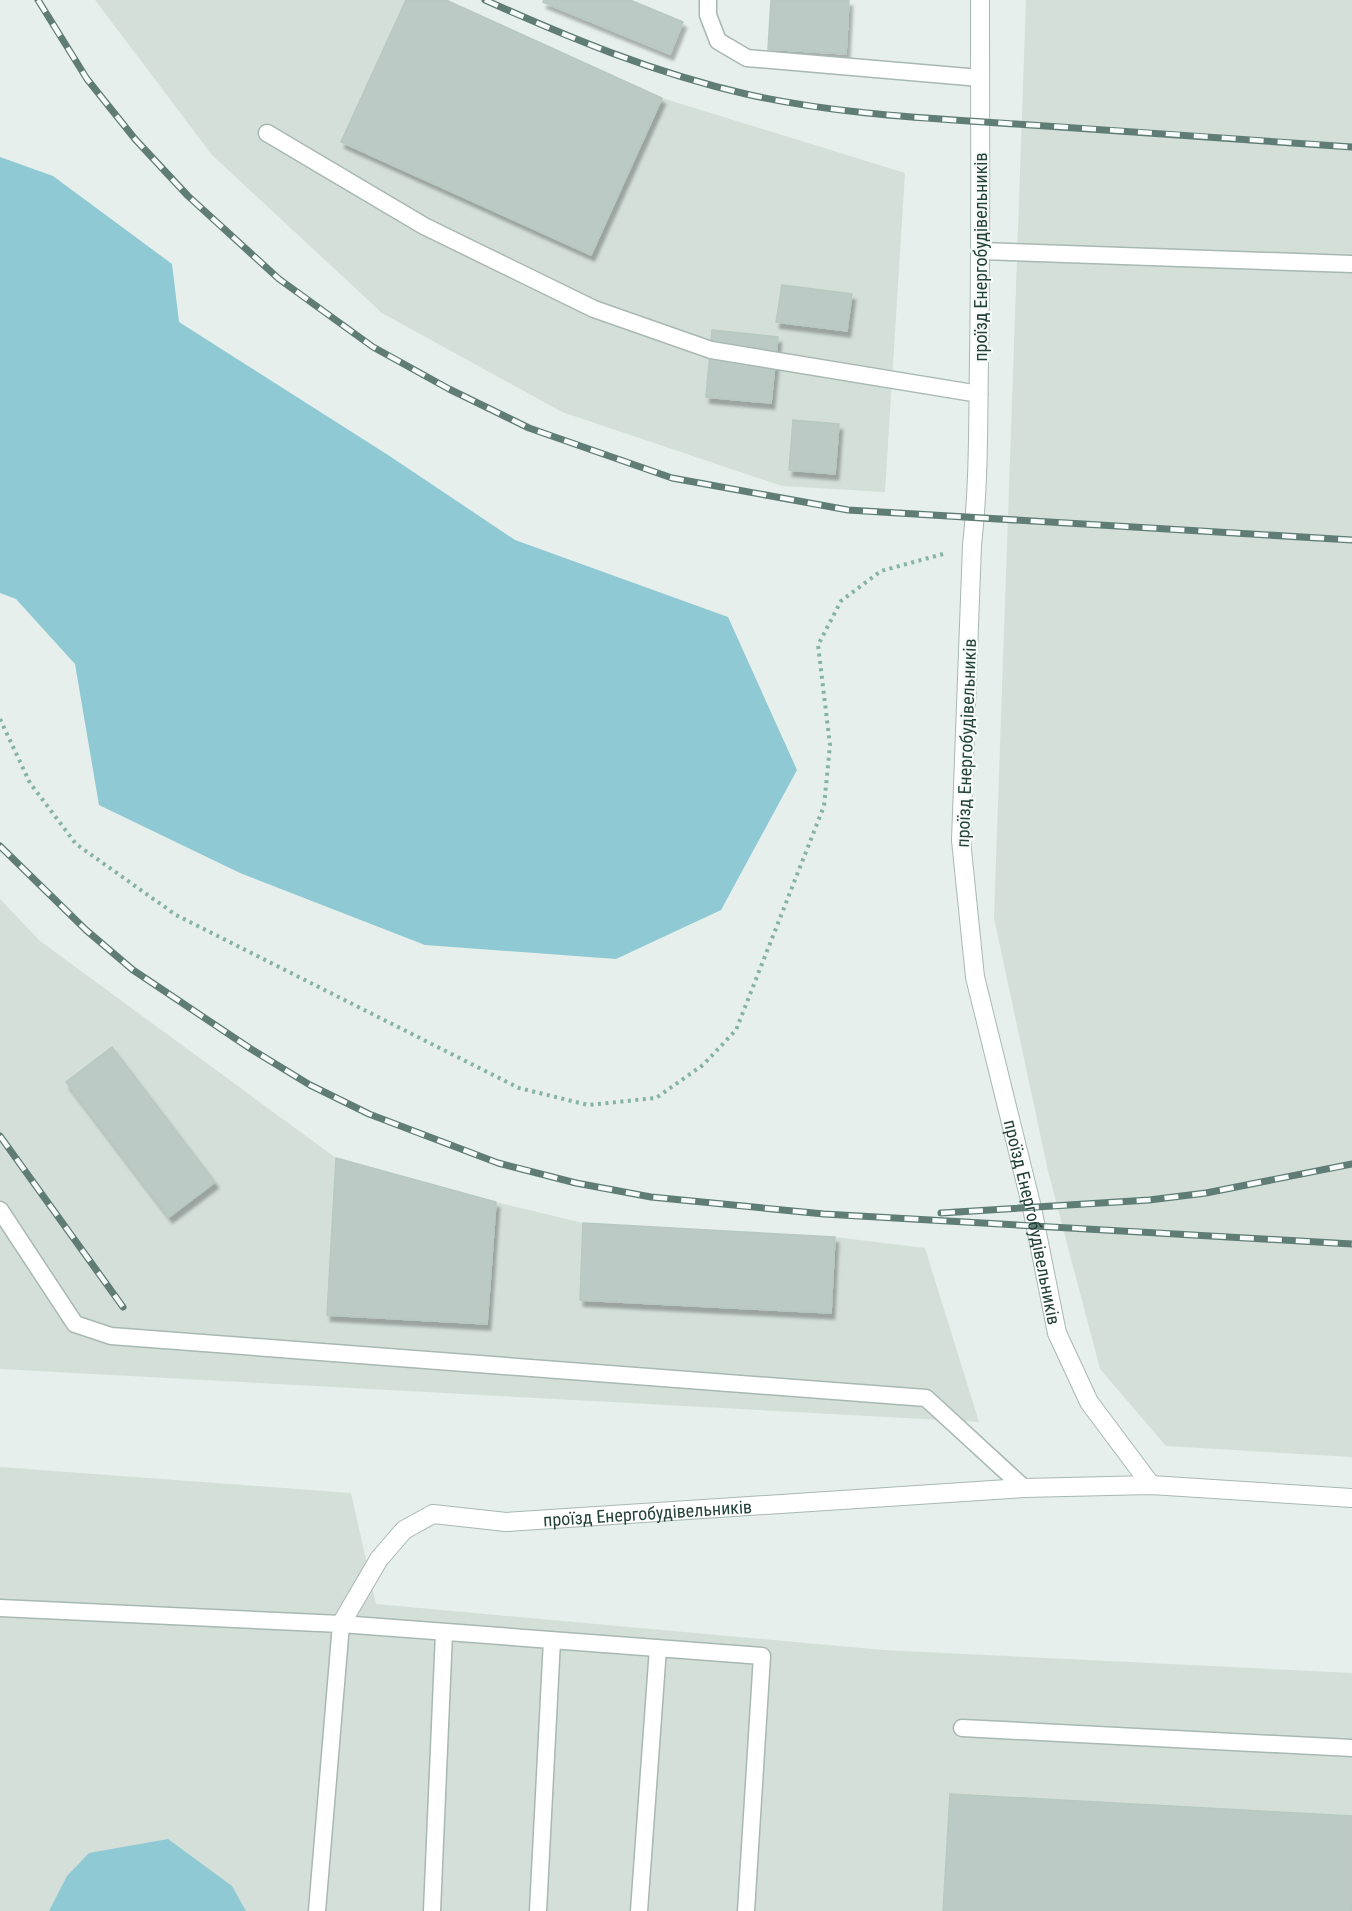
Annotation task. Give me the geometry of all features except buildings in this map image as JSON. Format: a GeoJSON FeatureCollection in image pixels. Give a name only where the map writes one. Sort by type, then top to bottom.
{"type":"FeatureCollection","features":[{"type":"Feature","properties":{"kind":"street","name":"проїзд Енергобудівельників"},"geometry":{"type":"LineString","coordinates":[[980,0],[979,394],[961,840],[975,977],[1032,1208],[1057,1333],[1089,1402],[1151,1485]]}},
{"type":"Feature","properties":{"kind":"street","name":"проїзд Енергобудівельників"},"geometry":{"type":"LineString","coordinates":[[341,1624],[379,1559],[404,1530],[433,1514],[506,1522],[1024,1488],[1151,1485],[1352,1498]]}},
{"type":"Feature","properties":{"kind":"lane"},"geometry":{"type":"LineString","coordinates":[[708,0],[708,15],[718,41],[747,58],[980,78]]}},
{"type":"Feature","properties":{"kind":"lane"},"geometry":{"type":"LineString","coordinates":[[267,133],[423,226],[594,309],[711,350],[979,394]]}},
{"type":"Feature","properties":{"kind":"lane"},"geometry":{"type":"LineString","coordinates":[[981,251],[1352,264]]}},
{"type":"Feature","properties":{"kind":"lane"},"geometry":{"type":"LineString","coordinates":[[0,1210],[75,1324],[111,1336],[926,1398],[1024,1488]]}},
{"type":"Feature","properties":{"kind":"lane"},"geometry":{"type":"LineString","coordinates":[[0,1608],[341,1624],[762,1656],[746,1911]]}},
{"type":"Feature","properties":{"kind":"lane"},"geometry":{"type":"LineString","coordinates":[[318,1911],[341,1624]]}},
{"type":"Feature","properties":{"kind":"lane"},"geometry":{"type":"LineString","coordinates":[[432,1911],[444,1633]]}},
{"type":"Feature","properties":{"kind":"lane"},"geometry":{"type":"LineString","coordinates":[[538,1911],[552,1640]]}},
{"type":"Feature","properties":{"kind":"lane"},"geometry":{"type":"LineString","coordinates":[[639,1911],[658,1648]]}},
{"type":"Feature","properties":{"kind":"lane"},"geometry":{"type":"LineString","coordinates":[[962,1728],[1352,1748]]}},
{"type":"Feature","properties":{"kind":"path"},"geometry":{"type":"LineString","coordinates":[[0,718],[30,783],[76,844],[176,915],[519,1088],[588,1105],[656,1098],[703,1065],[736,1030],[824,806],[830,745],[818,645],[841,601],[881,571],[972,546]]}},
{"type":"Feature","properties":{"kind":"shaded area"},"geometry":{"type":"Polygon","coordinates":[[[95,0],[446,0],[662,98],[905,173],[885,492],[782,486],[562,412],[382,313],[212,155],[95,0]]]}},
{"type":"Feature","properties":{"kind":"shaded area"},"geometry":{"type":"Polygon","coordinates":[[[1026,0],[1352,0],[1352,1457],[1166,1446],[1100,1369],[1048,1171],[994,918],[1026,0]]]}},
{"type":"Feature","properties":{"kind":"shaded area"},"geometry":{"type":"Polygon","coordinates":[[[0,899],[40,941],[336,1158],[496,1202],[583,1223],[835,1237],[925,1248],[979,1422],[0,1369],[0,899]]]}},
{"type":"Feature","properties":{"kind":"shaded area"},"geometry":{"type":"Polygon","coordinates":[[[0,1467],[351,1493],[376,1604],[883,1650],[1352,1673],[1352,1911],[0,1911],[0,1467]]]}},
{"type":"Feature","properties":{"kind":"water"},"geometry":{"type":"Polygon","coordinates":[[[0,157],[53,176],[172,264],[179,322],[388,455],[515,540],[728,617],[797,770],[721,910],[616,959],[425,945],[240,873],[99,805],[75,664],[16,599],[0,593],[0,157]]]}},
{"type":"Feature","properties":{"kind":"water"},"geometry":{"type":"Polygon","coordinates":[[[168,1839],[232,1886],[246,1911],[49,1911],[67,1876],[89,1853],[168,1839]]]}},
{"type":"Feature","properties":{"kind":"railway"},"geometry":{"type":"LineString","coordinates":[[38,0],[87,79],[135,139],[188,196],[279,279],[373,347],[449,389],[529,428],[672,478],[848,510],[1352,540]]}},
{"type":"Feature","properties":{"kind":"railway"},"geometry":{"type":"LineString","coordinates":[[485,0],[549,28],[645,65],[678,76],[779,101],[846,111],[914,117],[1352,147]]}},
{"type":"Feature","properties":{"kind":"railway"},"geometry":{"type":"LineString","coordinates":[[0,846],[86,930],[133,970],[251,1049],[310,1085],[369,1114],[498,1163],[576,1183],[651,1197],[824,1214],[1352,1244]]}},
{"type":"Feature","properties":{"kind":"railway"},"geometry":{"type":"LineString","coordinates":[[0,1136],[123,1307]]}},
{"type":"Feature","properties":{"kind":"railway"},"geometry":{"type":"LineString","coordinates":[[941,1213],[1149,1200],[1206,1193],[1352,1164]]}}]}
